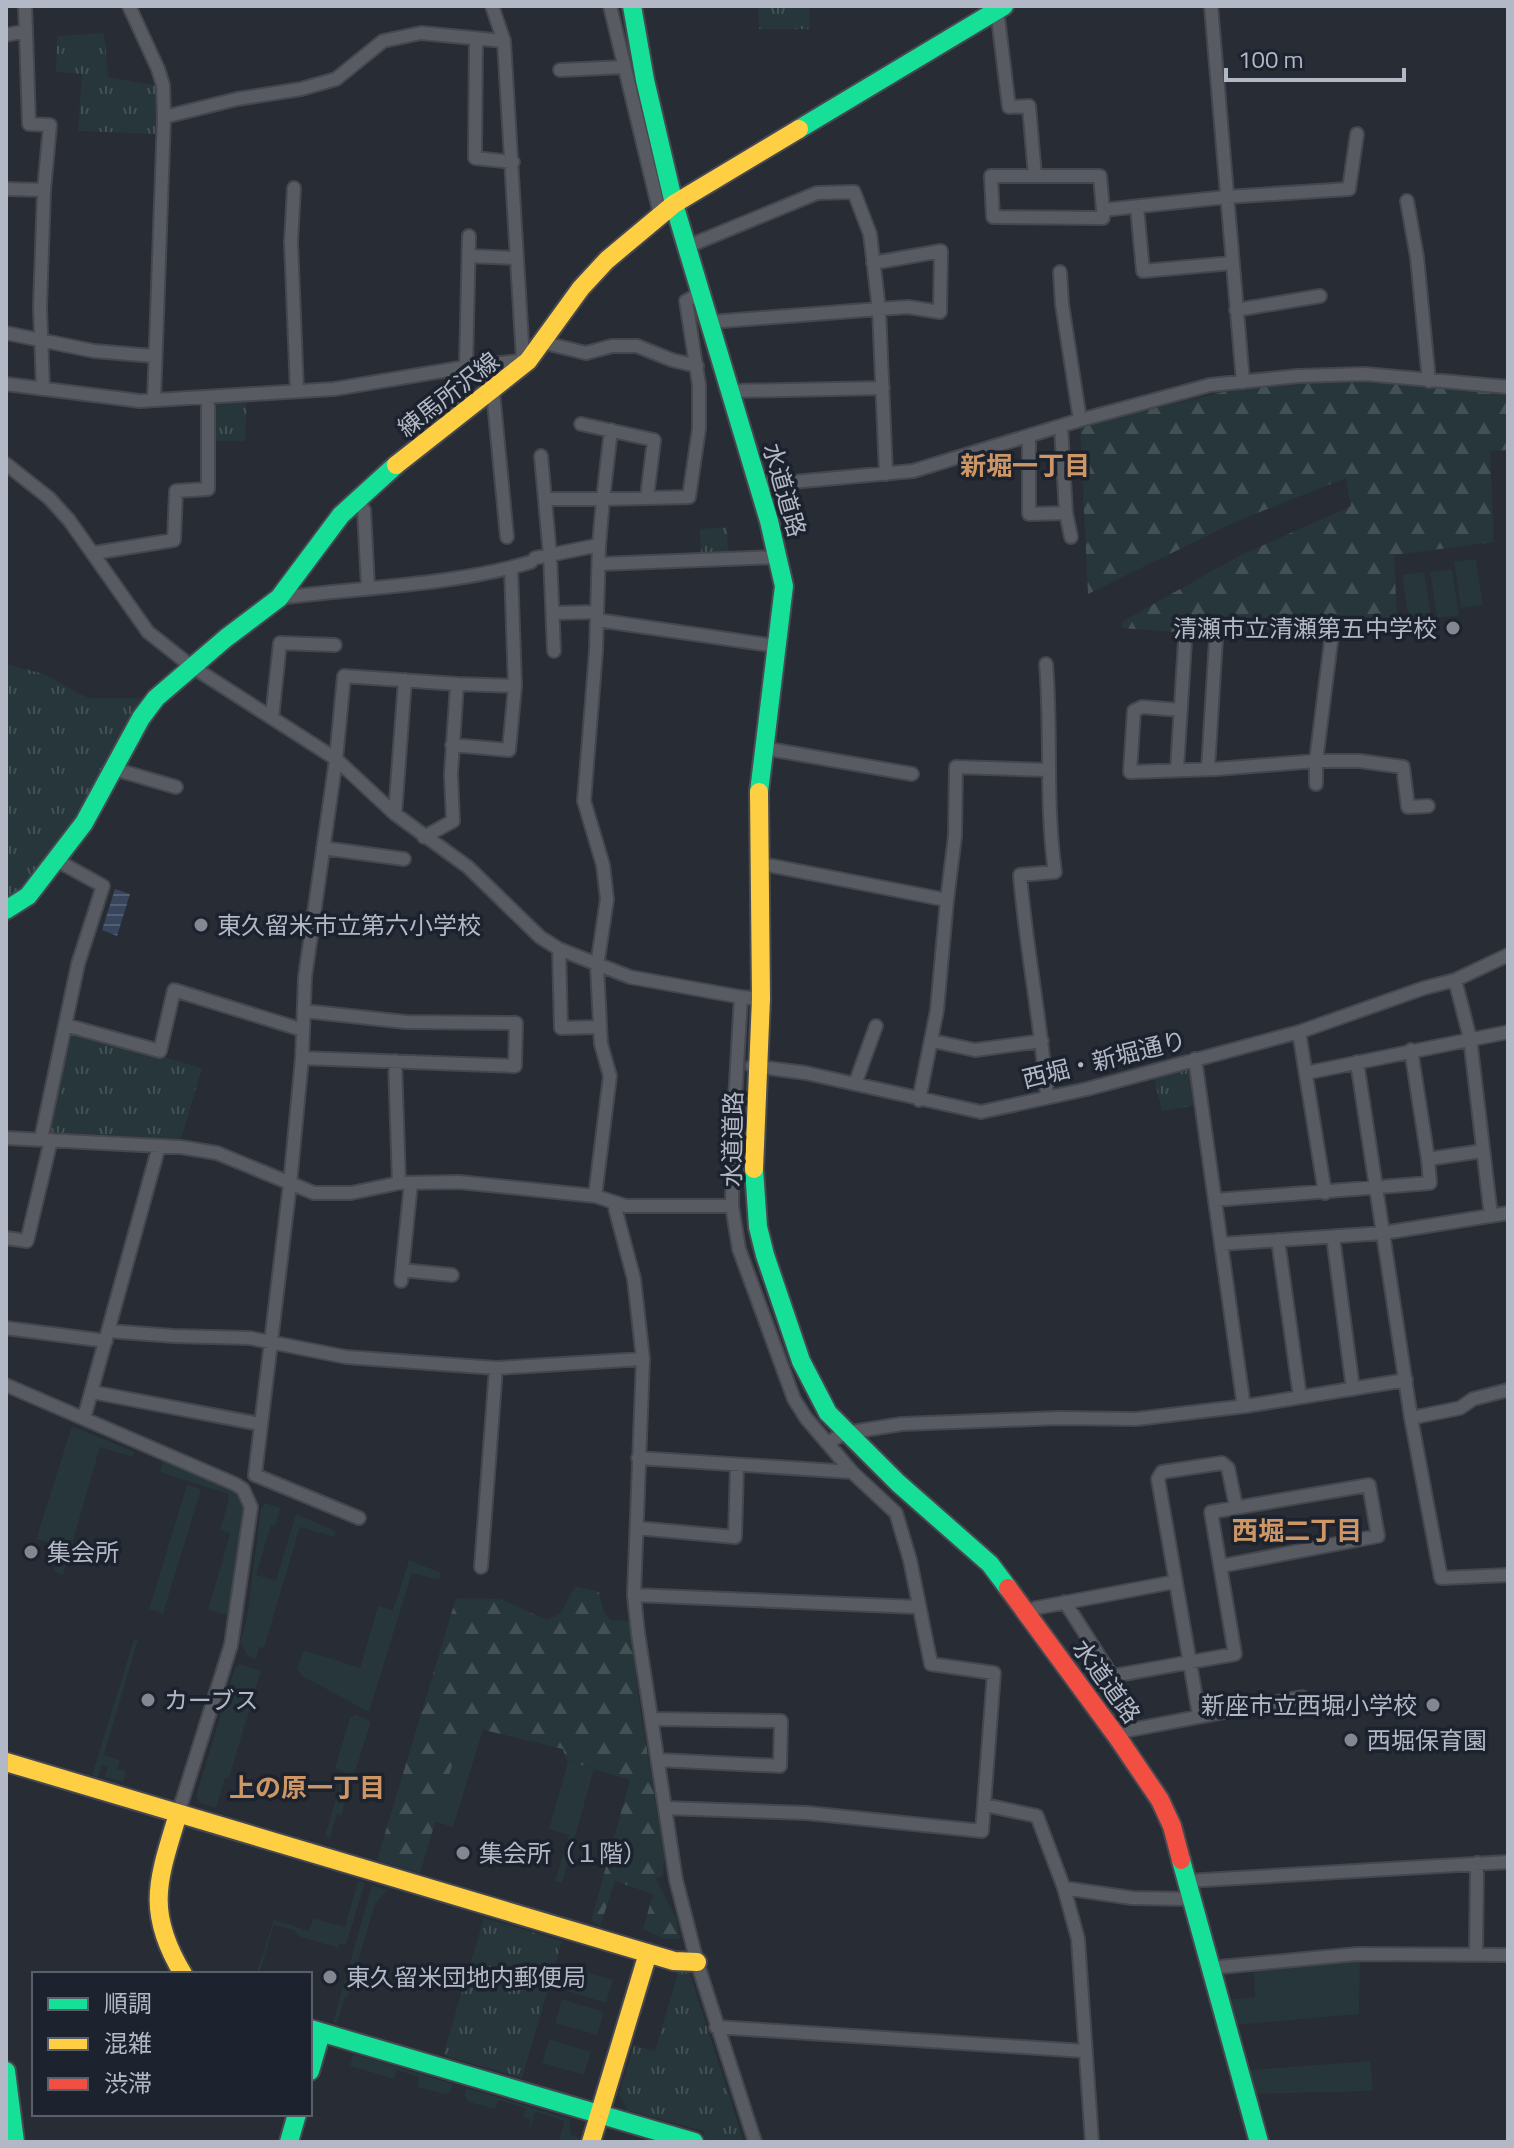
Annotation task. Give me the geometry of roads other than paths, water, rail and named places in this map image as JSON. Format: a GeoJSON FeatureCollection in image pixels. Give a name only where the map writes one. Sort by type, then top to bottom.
{"type":"FeatureCollection","features":[{"type":"Feature","properties":{"kind":"street"},"geometry":{"type":"LineString","coordinates":[[25,6],[29,124],[50,125],[44,190],[40,307],[43,389]]}},
{"type":"Feature","properties":{"kind":"street"},"geometry":{"type":"LineString","coordinates":[[129,6],[163,85],[154,400]]}},
{"type":"Feature","properties":{"kind":"street"},"geometry":{"type":"LineString","coordinates":[[6,384],[115,400],[208,398],[360,385],[526,360],[516,258],[504,41],[492,6]]}},
{"type":"Feature","properties":{"kind":"street"},"geometry":{"type":"LineString","coordinates":[[610,6],[624,67],[667,209]]}},
{"type":"Feature","properties":{"kind":"street","name":"水道道路"},"geometry":{"type":"LineString","coordinates":[[632,6],[667,209],[686,247],[731,391],[779,557],[784,597],[758,801],[761,999],[753,1163],[758,1227],[801,1361],[828,1413],[898,1483],[990,1564],[1114,1733],[1167,1813],[1259,2142]]}},
{"type":"Feature","properties":{"kind":"street"},"geometry":{"type":"LineString","coordinates":[[1211,6],[1243,382]]}},
{"type":"Feature","properties":{"kind":"street"},"geometry":{"type":"LineString","coordinates":[[1001,8],[1009,107],[1029,106],[1035,176]]}},
{"type":"Feature","properties":{"kind":"street","name":"練馬所沢線"},"geometry":{"type":"LineString","coordinates":[[6,910],[28,896],[84,823],[141,718],[156,698],[191,666],[279,598],[341,515],[416,449],[493,392],[526,360],[581,288],[607,260],[667,209],[1001,8]]}},
{"type":"Feature","properties":{"kind":"street"},"geometry":{"type":"LineString","coordinates":[[6,35],[26,31]]}},
{"type":"Feature","properties":{"kind":"street"},"geometry":{"type":"LineString","coordinates":[[164,117],[336,79],[383,41],[421,33],[504,41]]}},
{"type":"Feature","properties":{"kind":"street"},"geometry":{"type":"LineString","coordinates":[[476,39],[475,158],[513,162]]}},
{"type":"Feature","properties":{"kind":"street"},"geometry":{"type":"LineString","coordinates":[[560,70],[624,67]]}},
{"type":"Feature","properties":{"kind":"street"},"geometry":{"type":"LineString","coordinates":[[1103,210],[1226,197],[1349,189],[1357,134]]}},
{"type":"Feature","properties":{"kind":"street"},"geometry":{"type":"LineString","coordinates":[[991,176],[1100,176],[1103,210],[1103,218],[993,217],[991,176]]}},
{"type":"Feature","properties":{"kind":"street"},"geometry":{"type":"LineString","coordinates":[[294,188],[291,242],[297,391]]}},
{"type":"Feature","properties":{"kind":"street"},"geometry":{"type":"LineString","coordinates":[[6,189],[44,190]]}},
{"type":"Feature","properties":{"kind":"street"},"geometry":{"type":"LineString","coordinates":[[686,247],[817,193],[854,192],[870,234],[879,309],[886,474]]}},
{"type":"Feature","properties":{"kind":"street"},"geometry":{"type":"LineString","coordinates":[[1407,201],[1417,257],[1429,381]]}},
{"type":"Feature","properties":{"kind":"street"},"geometry":{"type":"LineString","coordinates":[[1137,207],[1143,271],[1232,263]]}},
{"type":"Feature","properties":{"kind":"street"},"geometry":{"type":"LineString","coordinates":[[466,367],[469,236]]}},
{"type":"Feature","properties":{"kind":"street"},"geometry":{"type":"LineString","coordinates":[[710,322],[908,307],[940,312],[941,251],[873,263]]}},
{"type":"Feature","properties":{"kind":"street"},"geometry":{"type":"LineString","coordinates":[[469,256],[516,258]]}},
{"type":"Feature","properties":{"kind":"street"},"geometry":{"type":"LineString","coordinates":[[1060,272],[1080,420]]}},
{"type":"Feature","properties":{"kind":"street"},"geometry":{"type":"LineString","coordinates":[[545,499],[689,497],[699,429],[697,366],[686,301],[701,293]]}},
{"type":"Feature","properties":{"kind":"street"},"geometry":{"type":"LineString","coordinates":[[1236,310],[1320,296]]}},
{"type":"Feature","properties":{"kind":"street"},"geometry":{"type":"LineString","coordinates":[[6,333],[94,351],[154,356]]}},
{"type":"Feature","properties":{"kind":"street"},"geometry":{"type":"LineString","coordinates":[[541,342],[586,353],[612,346],[637,346],[697,366]]}},
{"type":"Feature","properties":{"kind":"street"},"geometry":{"type":"LineString","coordinates":[[759,485],[820,477],[913,471],[1080,420],[1210,385],[1298,376],[1365,374],[1508,387]]}},
{"type":"Feature","properties":{"kind":"street"},"geometry":{"type":"LineString","coordinates":[[731,391],[883,388]]}},
{"type":"Feature","properties":{"kind":"street"},"geometry":{"type":"LineString","coordinates":[[493,392],[507,537]]}},
{"type":"Feature","properties":{"kind":"street"},"geometry":{"type":"LineString","coordinates":[[94,553],[174,540],[176,491],[208,489],[208,398]]}},
{"type":"Feature","properties":{"kind":"street"},"geometry":{"type":"LineString","coordinates":[[581,424],[654,440],[647,497]]}},
{"type":"Feature","properties":{"kind":"street"},"geometry":{"type":"LineString","coordinates":[[1061,426],[1066,513],[1071,537]]}},
{"type":"Feature","properties":{"kind":"street"},"geometry":{"type":"LineString","coordinates":[[595,1196],[610,1076],[601,1044],[597,966],[607,899],[603,865],[584,801],[599,545],[611,430]]}},
{"type":"Feature","properties":{"kind":"street"},"geometry":{"type":"LineString","coordinates":[[1029,436],[1029,514],[1066,513]]}},
{"type":"Feature","properties":{"kind":"street"},"geometry":{"type":"LineString","coordinates":[[541,456],[554,651]]}},
{"type":"Feature","properties":{"kind":"street"},"geometry":{"type":"LineString","coordinates":[[6,464],[49,498],[94,553],[148,632],[191,666],[336,759],[395,814],[468,867],[540,937],[597,966],[653,983],[761,999]]}},
{"type":"Feature","properties":{"kind":"street"},"geometry":{"type":"LineString","coordinates":[[357,501],[364,510],[368,587]]}},
{"type":"Feature","properties":{"kind":"street"},"geometry":{"type":"LineString","coordinates":[[279,598],[425,582],[511,568],[550,555],[599,545]]}},
{"type":"Feature","properties":{"kind":"street"},"geometry":{"type":"LineString","coordinates":[[599,564],[779,557]]}},
{"type":"Feature","properties":{"kind":"street"},"geometry":{"type":"LineString","coordinates":[[452,745],[509,750],[515,686],[511,568]]}},
{"type":"Feature","properties":{"kind":"street"},"geometry":{"type":"LineString","coordinates":[[553,613],[597,616],[776,646]]}},
{"type":"Feature","properties":{"kind":"street"},"geometry":{"type":"LineString","coordinates":[[1316,784],[1316,761],[1333,626]]}},
{"type":"Feature","properties":{"kind":"street"},"geometry":{"type":"LineString","coordinates":[[1208,769],[1216,639]]}},
{"type":"Feature","properties":{"kind":"street"},"geometry":{"type":"LineString","coordinates":[[1177,769],[1185,641]]}},
{"type":"Feature","properties":{"kind":"street"},"geometry":{"type":"LineString","coordinates":[[272,718],[280,643],[335,645]]}},
{"type":"Feature","properties":{"kind":"street"},"geometry":{"type":"LineString","coordinates":[[1046,664],[1049,826],[1055,872],[1020,875],[1047,1096]]}},
{"type":"Feature","properties":{"kind":"street"},"geometry":{"type":"LineString","coordinates":[[359,1518],[255,1475],[290,1184],[302,1058],[305,977],[336,759],[344,676],[515,686]]}},
{"type":"Feature","properties":{"kind":"street"},"geometry":{"type":"LineString","coordinates":[[395,814],[405,680]]}},
{"type":"Feature","properties":{"kind":"street"},"geometry":{"type":"LineString","coordinates":[[424,837],[453,821],[452,745],[457,684]]}},
{"type":"Feature","properties":{"kind":"street"},"geometry":{"type":"LineString","coordinates":[[1180,710],[1142,707],[1134,711],[1130,772],[1360,761],[1403,767],[1408,807],[1428,806]]}},
{"type":"Feature","properties":{"kind":"street"},"geometry":{"type":"LineString","coordinates":[[763,748],[912,774]]}},
{"type":"Feature","properties":{"kind":"street"},"geometry":{"type":"LineString","coordinates":[[919,1100],[933,1041],[955,836],[956,767],[1047,770]]}},
{"type":"Feature","properties":{"kind":"street"},"geometry":{"type":"LineString","coordinates":[[114,769],[176,787]]}},
{"type":"Feature","properties":{"kind":"street"},"geometry":{"type":"LineString","coordinates":[[323,848],[404,859]]}},
{"type":"Feature","properties":{"kind":"street"},"geometry":{"type":"LineString","coordinates":[[6,1238],[27,1241],[78,964],[103,886],[56,860]]}},
{"type":"Feature","properties":{"kind":"street"},"geometry":{"type":"LineString","coordinates":[[758,863],[947,900]]}},
{"type":"Feature","properties":{"kind":"street"},"geometry":{"type":"LineString","coordinates":[[559,949],[561,1028],[600,1027]]}},
{"type":"Feature","properties":{"kind":"street","name":"西堀・新堀通り"},"geometry":{"type":"LineString","coordinates":[[738,1065],[806,1073],[981,1112],[1087,1089],[1299,1032],[1455,980],[1508,955]]}},
{"type":"Feature","properties":{"kind":"street"},"geometry":{"type":"LineString","coordinates":[[1455,980],[1470,1038],[1491,1216]]}},
{"type":"Feature","properties":{"kind":"street"},"geometry":{"type":"LineString","coordinates":[[65,1025],[160,1051],[174,990],[303,1030]]}},
{"type":"Feature","properties":{"kind":"street"},"geometry":{"type":"LineString","coordinates":[[665,1808],[807,1813],[982,1831],[985,1805],[994,1673],[931,1664],[910,1560],[896,1513],[852,1472],[806,1418],[785,1377],[739,1249],[732,1206],[741,997]]}},
{"type":"Feature","properties":{"kind":"street"},"geometry":{"type":"LineString","coordinates":[[302,1058],[515,1066],[516,1023],[406,1022],[304,1011]]}},
{"type":"Feature","properties":{"kind":"street"},"geometry":{"type":"LineString","coordinates":[[855,1084],[876,1026]]}},
{"type":"Feature","properties":{"kind":"street"},"geometry":{"type":"LineString","coordinates":[[1299,1032],[1325,1193]]}},
{"type":"Feature","properties":{"kind":"street"},"geometry":{"type":"LineString","coordinates":[[1306,1073],[1508,1032]]}},
{"type":"Feature","properties":{"kind":"street"},"geometry":{"type":"LineString","coordinates":[[933,1041],[975,1050],[1042,1041]]}},
{"type":"Feature","properties":{"kind":"street"},"geometry":{"type":"LineString","coordinates":[[1215,1200],[1430,1183],[1411,1050]]}},
{"type":"Feature","properties":{"kind":"street"},"geometry":{"type":"LineString","coordinates":[[1195,1059],[1246,1406]]}},
{"type":"Feature","properties":{"kind":"street"},"geometry":{"type":"LineString","coordinates":[[395,1061],[405,1183],[402,1275],[452,1275]]}},
{"type":"Feature","properties":{"kind":"street"},"geometry":{"type":"LineString","coordinates":[[1357,1062],[1411,1418],[1441,1578],[1508,1575]]}},
{"type":"Feature","properties":{"kind":"street"},"geometry":{"type":"LineString","coordinates":[[6,1138],[159,1146],[217,1153],[314,1193],[345,1193],[405,1183],[474,1183],[595,1196],[614,1204],[732,1206]]}},
{"type":"Feature","properties":{"kind":"street"},"geometry":{"type":"LineString","coordinates":[[84,1418],[159,1146]]}},
{"type":"Feature","properties":{"kind":"street"},"geometry":{"type":"LineString","coordinates":[[1428,1159],[1482,1151]]}},
{"type":"Feature","properties":{"kind":"street"},"geometry":{"type":"LineString","coordinates":[[614,1204],[634,1279],[643,1359],[634,1595],[665,1808],[676,1880],[697,1962],[755,2142]]}},
{"type":"Feature","properties":{"kind":"street"},"geometry":{"type":"LineString","coordinates":[[1221,1244],[1383,1233],[1508,1213]]}},
{"type":"Feature","properties":{"kind":"street"},"geometry":{"type":"LineString","coordinates":[[1333,1237],[1353,1389]]}},
{"type":"Feature","properties":{"kind":"street"},"geometry":{"type":"LineString","coordinates":[[1278,1240],[1300,1397]]}},
{"type":"Feature","properties":{"kind":"street"},"geometry":{"type":"LineString","coordinates":[[6,1328],[108,1336],[270,1341],[346,1357],[496,1368],[643,1359]]}},
{"type":"Feature","properties":{"kind":"street"},"geometry":{"type":"LineString","coordinates":[[481,1567],[496,1368]]}},
{"type":"Feature","properties":{"kind":"street"},"geometry":{"type":"LineString","coordinates":[[827,1443],[845,1433],[902,1424],[1059,1418],[1136,1419],[1246,1406],[1406,1380]]}},
{"type":"Feature","properties":{"kind":"street"},"geometry":{"type":"LineString","coordinates":[[6,1385],[235,1484],[243,1489],[251,1507],[231,1645],[158,1883],[156,1901],[164,1942],[182,1972]]}},
{"type":"Feature","properties":{"kind":"street"},"geometry":{"type":"LineString","coordinates":[[1411,1418],[1460,1408],[1473,1399],[1508,1390]]}},
{"type":"Feature","properties":{"kind":"street"},"geometry":{"type":"LineString","coordinates":[[92,1392],[260,1424]]}},
{"type":"Feature","properties":{"kind":"street"},"geometry":{"type":"LineString","coordinates":[[638,1458],[852,1472]]}},
{"type":"Feature","properties":{"kind":"street"},"geometry":{"type":"LineString","coordinates":[[1199,1715],[1174,1582],[1159,1475],[1222,1463],[1228,1468],[1236,1506]]}},
{"type":"Feature","properties":{"kind":"street"},"geometry":{"type":"LineString","coordinates":[[637,1528],[735,1537],[737,1466]]}},
{"type":"Feature","properties":{"kind":"street"},"geometry":{"type":"LineString","coordinates":[[1065,1602],[1112,1676],[1235,1654],[1211,1512],[1369,1485],[1378,1536],[1221,1566]]}},
{"type":"Feature","properties":{"kind":"street"},"geometry":{"type":"LineString","coordinates":[[1027,1612],[1174,1582]]}},
{"type":"Feature","properties":{"kind":"street"},"geometry":{"type":"LineString","coordinates":[[634,1595],[918,1607]]}},
{"type":"Feature","properties":{"kind":"street"},"geometry":{"type":"LineString","coordinates":[[1114,1733],[1302,1697]]}},
{"type":"Feature","properties":{"kind":"street"},"geometry":{"type":"LineString","coordinates":[[654,1719],[781,1721],[780,1766],[659,1760]]}},
{"type":"Feature","properties":{"kind":"street"},"geometry":{"type":"LineString","coordinates":[[6,1762],[680,1963],[697,1962]]}},
{"type":"Feature","properties":{"kind":"street"},"geometry":{"type":"LineString","coordinates":[[985,1805],[1037,1816],[1064,1888],[1078,1939],[1092,2142]]}},
{"type":"Feature","properties":{"kind":"street"},"geometry":{"type":"LineString","coordinates":[[1064,1888],[1132,1898],[1188,1890],[1508,1862]]}},
{"type":"Feature","properties":{"kind":"street"},"geometry":{"type":"LineString","coordinates":[[1476,1954],[1477,1863]]}},
{"type":"Feature","properties":{"kind":"street"},"geometry":{"type":"LineString","coordinates":[[591,2142],[648,1953]]}},
{"type":"Feature","properties":{"kind":"street"},"geometry":{"type":"LineString","coordinates":[[1209,1968],[1357,1954],[1508,1955]]}},
{"type":"Feature","properties":{"kind":"street"},"geometry":{"type":"LineString","coordinates":[[716,2027],[1084,2051]]}},
{"type":"Feature","properties":{"kind":"street"},"geometry":{"type":"LineString","coordinates":[[312,2058],[316,2031],[694,2142]]}},
{"type":"Feature","properties":{"kind":"street"},"geometry":{"type":"LineString","coordinates":[[6,2071],[11,2130]]}},
{"type":"Feature","properties":{"kind":"street"},"geometry":{"type":"LineString","coordinates":[[289,2142],[296,2116]]}},
{"type":"Feature","properties":{"kind":"water"},"geometry":{"type":"Polygon","coordinates":[[[115,889],[130,894],[117,936],[102,930],[115,889]]]}},
{"type":"Feature","properties":{"kind":"place","name":"清瀬市立清瀬第五中学校"},"geometry":{"type":"Point","coordinates":[1453,628]}},
{"type":"Feature","properties":{"kind":"place","name":"東久留米市立第六小学校"},"geometry":{"type":"Point","coordinates":[201,925]}},
{"type":"Feature","properties":{"kind":"place","name":"集会所"},"geometry":{"type":"Point","coordinates":[31,1552]}},
{"type":"Feature","properties":{"kind":"place","name":"カーブス"},"geometry":{"type":"Point","coordinates":[148,1700]}},
{"type":"Feature","properties":{"kind":"place","name":"新座市立西堀小学校"},"geometry":{"type":"Point","coordinates":[1433,1705]}},
{"type":"Feature","properties":{"kind":"place","name":"西堀保育園"},"geometry":{"type":"Point","coordinates":[1351,1740]}},
{"type":"Feature","properties":{"kind":"place","name":"集会所（１階）"},"geometry":{"type":"Point","coordinates":[463,1853]}},
{"type":"Feature","properties":{"kind":"place","name":"東久留米団地内郵便局"},"geometry":{"type":"Point","coordinates":[330,1977]}},
{"type":"Feature","properties":{"kind":"district","name":"新堀一丁目"},"geometry":{"type":"Point","coordinates":[1025,465]}},
{"type":"Feature","properties":{"kind":"district","name":"西堀二丁目"},"geometry":{"type":"Point","coordinates":[1297,1530]}},
{"type":"Feature","properties":{"kind":"district","name":"上の原一丁目"},"geometry":{"type":"Point","coordinates":[307,1787]}}]}
